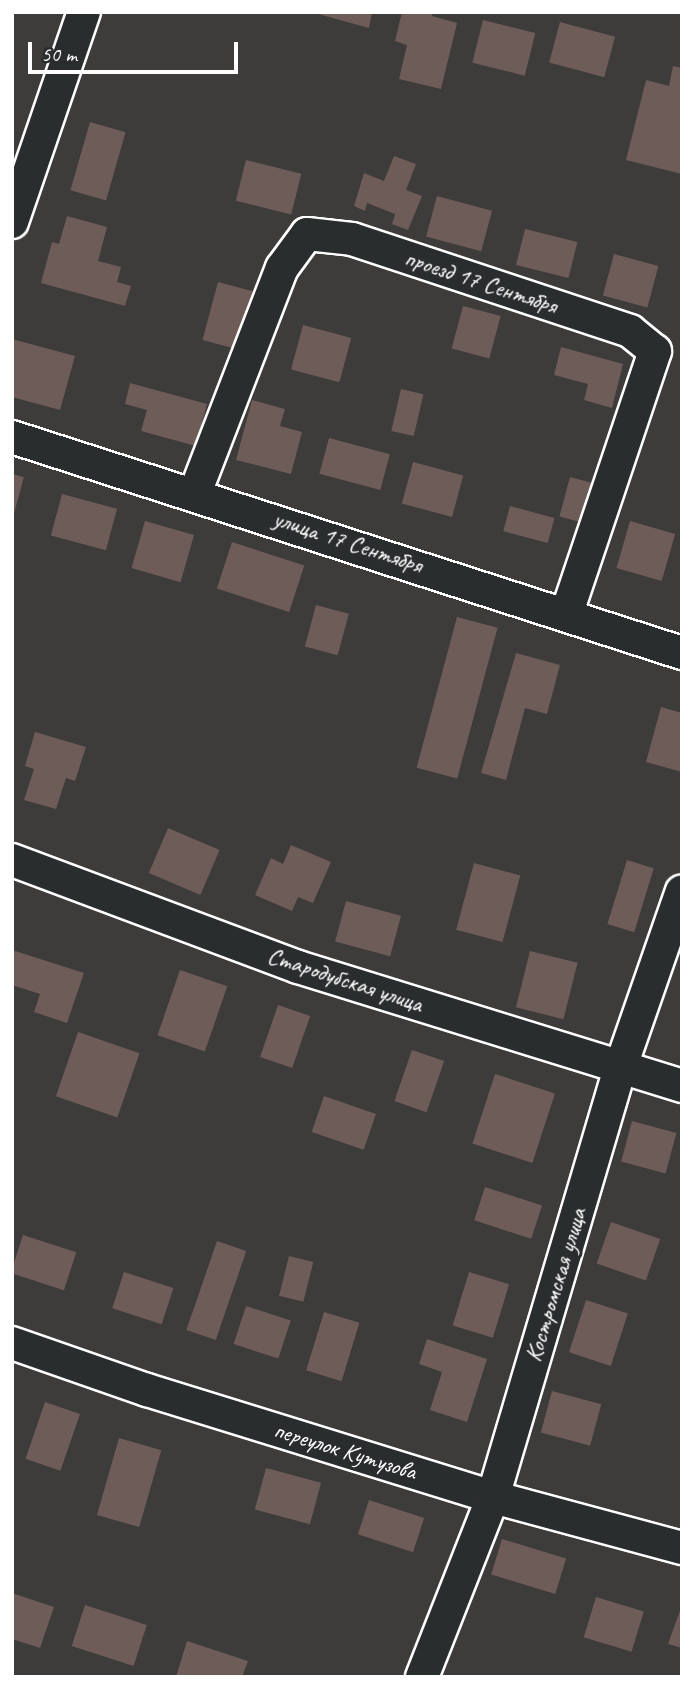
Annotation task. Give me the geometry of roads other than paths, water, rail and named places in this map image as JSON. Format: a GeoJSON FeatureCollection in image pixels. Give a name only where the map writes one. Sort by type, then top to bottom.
{"type":"FeatureCollection","features":[{"type":"Feature","properties":{"kind":"street"},"geometry":{"type":"LineString","coordinates":[[12,222],[84,12]]}},
{"type":"Feature","properties":{"kind":"street","name":"проезд 17 Сентября"},"geometry":{"type":"LineString","coordinates":[[195,493],[282,268],[307,234],[352,239],[630,331],[655,351],[567,613]]}},
{"type":"Feature","properties":{"kind":"street","name":"улица 17 Сентября"},"geometry":{"type":"LineString","coordinates":[[12,437],[195,493],[567,613],[682,653]]}},
{"type":"Feature","properties":{"kind":"street","name":"Стародубская улица"},"geometry":{"type":"LineString","coordinates":[[12,860],[298,967],[620,1069],[682,1086]]}},
{"type":"Feature","properties":{"kind":"street","name":"Костромская улица"},"geometry":{"type":"LineString","coordinates":[[422,1677],[493,1497],[620,1069],[682,891]]}},
{"type":"Feature","properties":{"kind":"street","name":"переулок Кутузова"},"geometry":{"type":"LineString","coordinates":[[12,1343],[147,1390],[493,1497],[682,1548]]}}]}
